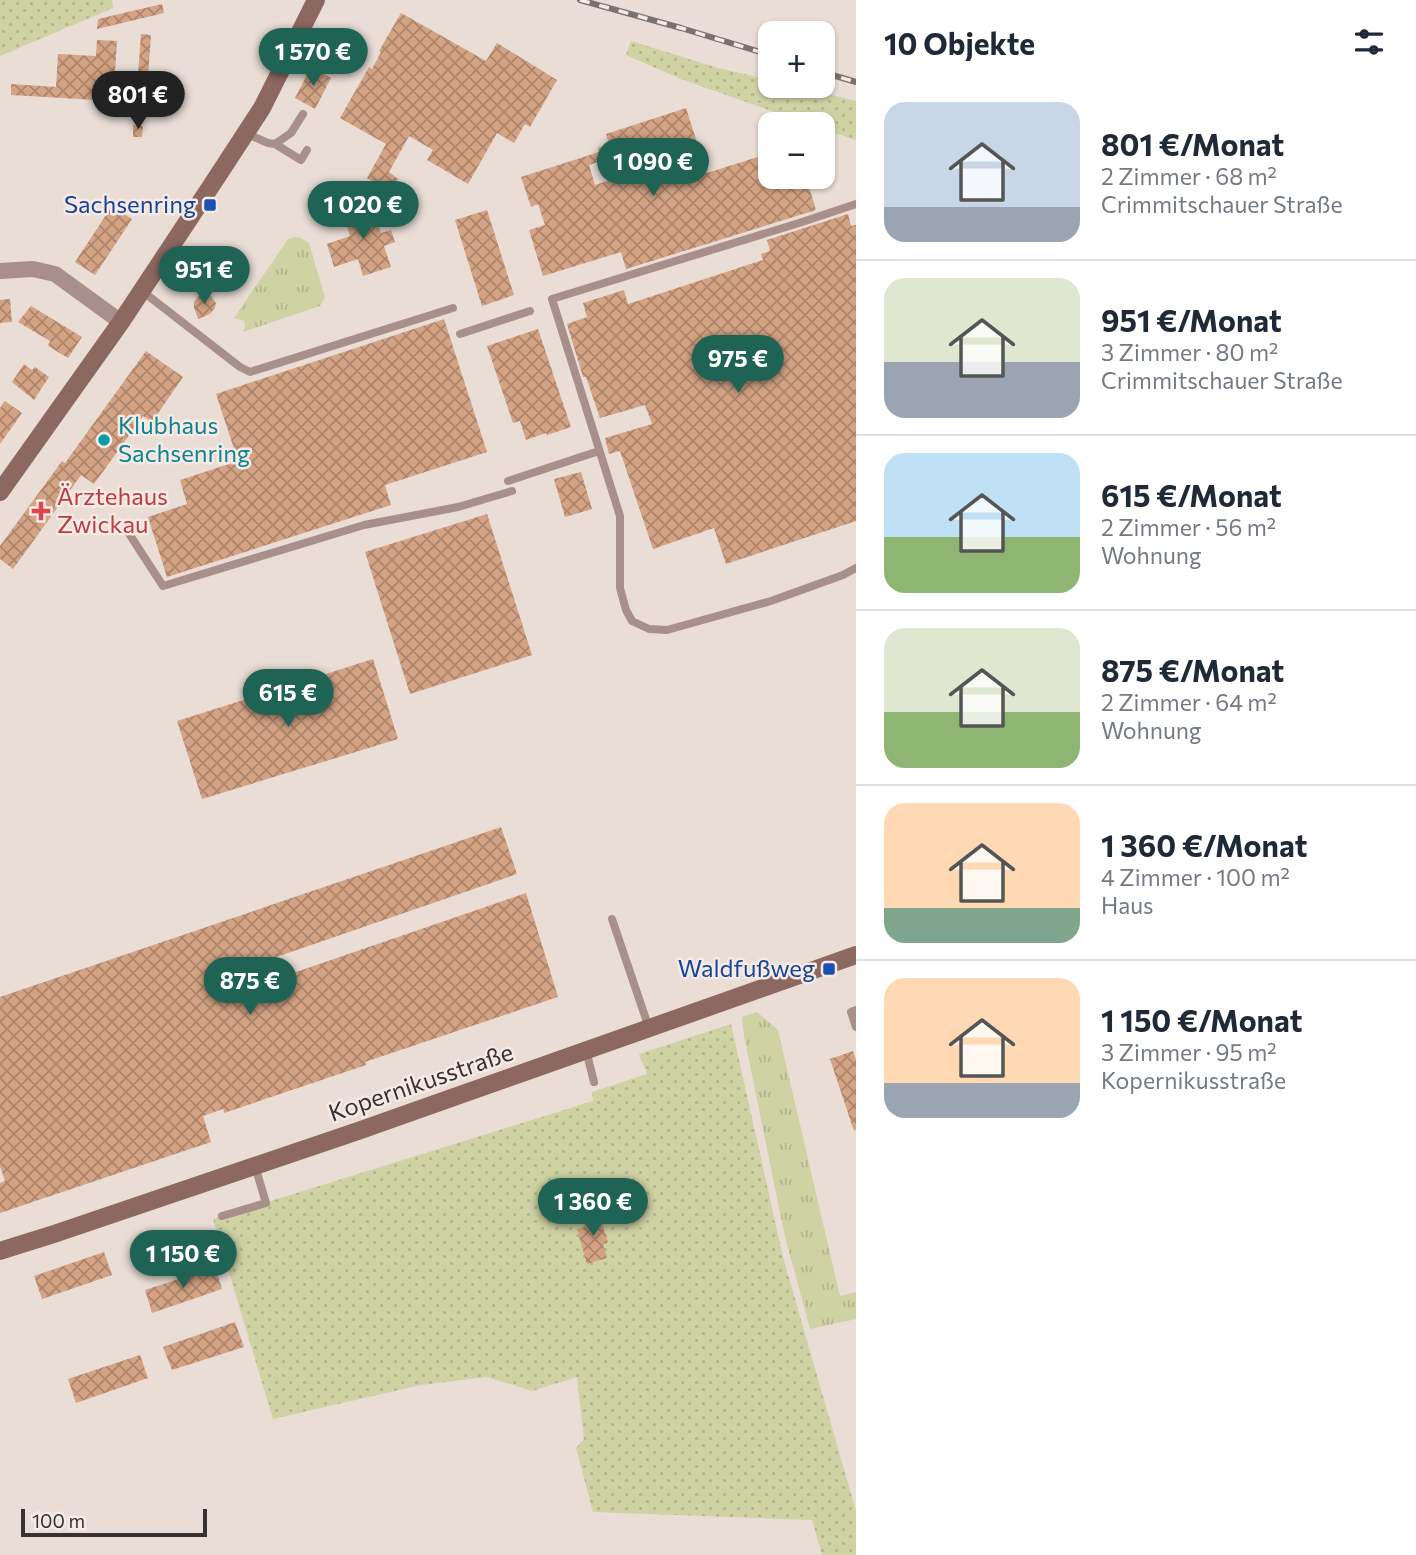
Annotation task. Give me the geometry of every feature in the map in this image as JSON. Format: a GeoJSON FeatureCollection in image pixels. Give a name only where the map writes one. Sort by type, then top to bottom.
{"type":"FeatureCollection","features":[{"type":"Feature","properties":{"kind":"street"},"geometry":{"type":"LineString","coordinates":[[0,492],[121,322],[246,133],[316,0]]}},
{"type":"Feature","properties":{"kind":"street"},"geometry":{"type":"LineString","coordinates":[[0,271],[33,269],[55,274],[121,322]]}},
{"type":"Feature","properties":{"kind":"street","name":"Kopernikusstraße"},"geometry":{"type":"LineString","coordinates":[[0,1251],[255,1166],[855,957]]}},
{"type":"Feature","properties":{"kind":"lane"},"geometry":{"type":"LineString","coordinates":[[275,144],[291,134],[303,114]]}},
{"type":"Feature","properties":{"kind":"lane"},"geometry":{"type":"LineString","coordinates":[[246,133],[275,144],[301,160],[307,150]]}},
{"type":"Feature","properties":{"kind":"lane"},"geometry":{"type":"LineString","coordinates":[[856,204],[552,299],[620,516],[620,588],[632,621],[649,629],[667,630],[771,601],[856,568]]}},
{"type":"Feature","properties":{"kind":"lane"},"geometry":{"type":"LineString","coordinates":[[142,291],[250,372],[453,308]]}},
{"type":"Feature","properties":{"kind":"lane"},"geometry":{"type":"LineString","coordinates":[[460,334],[530,311]]}},
{"type":"Feature","properties":{"kind":"lane"},"geometry":{"type":"LineString","coordinates":[[508,481],[599,451]]}},
{"type":"Feature","properties":{"kind":"lane"},"geometry":{"type":"LineString","coordinates":[[126,529],[163,586],[364,525],[458,507],[512,491]]}},
{"type":"Feature","properties":{"kind":"lane"},"geometry":{"type":"LineString","coordinates":[[612,919],[649,1028]]}},
{"type":"Feature","properties":{"kind":"lane"},"geometry":{"type":"LineString","coordinates":[[856,1010],[851,1012],[856,1027]]}},
{"type":"Feature","properties":{"kind":"lane"},"geometry":{"type":"LineString","coordinates":[[586,1051],[594,1082]]}},
{"type":"Feature","properties":{"kind":"lane"},"geometry":{"type":"LineString","coordinates":[[222,1216],[266,1203],[255,1166]]}},
{"type":"Feature","properties":{"kind":"green space"},"geometry":{"type":"Polygon","coordinates":[[[0,0],[112,0],[113,8],[0,56],[0,0]]]}},
{"type":"Feature","properties":{"kind":"green space"},"geometry":{"type":"Polygon","coordinates":[[[631,41],[758,77],[758,98],[835,96],[856,101],[856,140],[835,133],[835,112],[775,112],[681,79],[626,55],[631,41]]]}},
{"type":"Feature","properties":{"kind":"green space"},"geometry":{"type":"Polygon","coordinates":[[[294,237],[309,243],[325,297],[320,306],[243,332],[244,321],[234,318],[288,239],[294,237]]]}},
{"type":"Feature","properties":{"kind":"green space"},"geometry":{"type":"Polygon","coordinates":[[[757,1012],[778,1030],[840,1296],[856,1292],[856,1319],[810,1329],[785,1237],[744,1036],[742,1017],[757,1012]]]}},
{"type":"Feature","properties":{"kind":"green space"},"geometry":{"type":"Polygon","coordinates":[[[731,1024],[783,1257],[856,1511],[856,1555],[822,1555],[812,1520],[593,1512],[576,1448],[584,1439],[577,1377],[532,1391],[487,1377],[421,1385],[273,1419],[213,1219],[593,1101],[592,1092],[647,1074],[639,1054],[731,1024]]]}},
{"type":"Feature","properties":{"kind":"building"},"geometry":{"type":"Polygon","coordinates":[[[162,4],[164,13],[97,29],[98,19],[162,4]]]}},
{"type":"Feature","properties":{"kind":"building"},"geometry":{"type":"Polygon","coordinates":[[[401,13],[486,61],[497,43],[557,80],[530,127],[525,124],[514,143],[497,133],[468,184],[427,160],[433,150],[409,136],[389,172],[398,179],[392,188],[383,183],[381,187],[367,178],[386,144],[340,118],[369,67],[372,69],[401,13]]]}},
{"type":"Feature","properties":{"kind":"building"},"geometry":{"type":"Polygon","coordinates":[[[141,34],[151,35],[146,103],[136,102],[141,34]]]}},
{"type":"Feature","properties":{"kind":"building"},"geometry":{"type":"Polygon","coordinates":[[[97,40],[117,41],[113,101],[11,95],[11,84],[56,87],[58,54],[96,56],[97,40]]]}},
{"type":"Feature","properties":{"kind":"building"},"geometry":{"type":"Polygon","coordinates":[[[311,67],[331,78],[315,109],[295,98],[311,67]]]}},
{"type":"Feature","properties":{"kind":"building"},"geometry":{"type":"Polygon","coordinates":[[[686,108],[707,173],[758,157],[758,189],[810,189],[816,210],[626,269],[621,252],[543,276],[529,230],[545,225],[538,204],[531,207],[521,177],[599,152],[598,148],[609,144],[606,134],[686,108]],[[614,157],[589,165],[595,185],[620,177],[614,157]]]}},
{"type":"Feature","properties":{"kind":"building"},"geometry":{"type":"Polygon","coordinates":[[[133,125],[143,126],[142,137],[133,137],[133,125]]]}},
{"type":"Feature","properties":{"kind":"building"},"geometry":{"type":"Polygon","coordinates":[[[371,202],[381,233],[391,230],[395,242],[384,246],[391,267],[363,276],[358,259],[334,267],[327,244],[350,236],[342,211],[371,202]]]}},
{"type":"Feature","properties":{"kind":"building"},"geometry":{"type":"Polygon","coordinates":[[[112,206],[132,219],[95,275],[75,262],[112,206]]]}},
{"type":"Feature","properties":{"kind":"building"},"geometry":{"type":"Polygon","coordinates":[[[487,210],[514,295],[482,306],[455,220],[487,210]]]}},
{"type":"Feature","properties":{"kind":"building"},"geometry":{"type":"Polygon","coordinates":[[[848,214],[851,226],[856,225],[856,521],[726,564],[714,528],[653,549],[620,451],[609,454],[605,438],[652,424],[645,405],[600,418],[586,377],[583,377],[567,324],[587,317],[583,303],[624,290],[628,304],[763,260],[761,254],[770,251],[767,240],[848,214]]]}},
{"type":"Feature","properties":{"kind":"building"},"geometry":{"type":"Polygon","coordinates":[[[200,294],[211,296],[216,303],[210,314],[198,319],[194,302],[200,294]]]}},
{"type":"Feature","properties":{"kind":"building"},"geometry":{"type":"Polygon","coordinates":[[[10,299],[12,322],[0,323],[0,300],[10,299]]]}},
{"type":"Feature","properties":{"kind":"building"},"geometry":{"type":"Polygon","coordinates":[[[31,306],[82,337],[68,358],[48,346],[50,341],[18,322],[31,306]]]}},
{"type":"Feature","properties":{"kind":"building"},"geometry":{"type":"Polygon","coordinates":[[[444,319],[487,452],[385,485],[391,505],[167,577],[148,517],[187,504],[180,480],[238,461],[216,394],[444,319]]]}},
{"type":"Feature","properties":{"kind":"building"},"geometry":{"type":"Polygon","coordinates":[[[538,329],[571,427],[526,440],[520,421],[513,423],[487,346],[538,329]]]}},
{"type":"Feature","properties":{"kind":"building"},"geometry":{"type":"Polygon","coordinates":[[[146,351],[183,377],[152,422],[143,416],[94,484],[81,475],[13,569],[0,559],[0,546],[62,461],[65,463],[146,351]]]}},
{"type":"Feature","properties":{"kind":"building"},"geometry":{"type":"Polygon","coordinates":[[[24,364],[32,370],[35,367],[49,377],[34,400],[12,382],[24,364]]]}},
{"type":"Feature","properties":{"kind":"building"},"geometry":{"type":"Polygon","coordinates":[[[5,401],[22,413],[0,444],[0,408],[5,401]]]}},
{"type":"Feature","properties":{"kind":"building"},"geometry":{"type":"Polygon","coordinates":[[[581,472],[592,509],[565,517],[554,479],[581,472]]]}},
{"type":"Feature","properties":{"kind":"building"},"geometry":{"type":"Polygon","coordinates":[[[487,514],[532,655],[410,694],[365,552],[487,514]]]}},
{"type":"Feature","properties":{"kind":"building"},"geometry":{"type":"Polygon","coordinates":[[[373,659],[398,739],[202,799],[177,721],[373,659]]]}},
{"type":"Feature","properties":{"kind":"building"},"geometry":{"type":"Polygon","coordinates":[[[501,827],[517,874],[256,964],[264,983],[526,893],[558,997],[224,1113],[223,1109],[203,1116],[211,1142],[0,1213],[0,1183],[5,1181],[0,1166],[0,997],[501,827]]]}},
{"type":"Feature","properties":{"kind":"building"},"geometry":{"type":"Polygon","coordinates":[[[853,1051],[856,1060],[854,1131],[830,1059],[853,1051]]]}},
{"type":"Feature","properties":{"kind":"building"},"geometry":{"type":"Polygon","coordinates":[[[596,1209],[608,1243],[603,1244],[607,1258],[587,1264],[577,1229],[585,1227],[582,1213],[596,1209]]]}},
{"type":"Feature","properties":{"kind":"building"},"geometry":{"type":"Polygon","coordinates":[[[104,1252],[112,1275],[42,1299],[34,1276],[104,1252]]]}},
{"type":"Feature","properties":{"kind":"building"},"geometry":{"type":"Polygon","coordinates":[[[215,1267],[222,1289],[152,1313],[145,1290],[215,1267]]]}},
{"type":"Feature","properties":{"kind":"building"},"geometry":{"type":"Polygon","coordinates":[[[235,1322],[244,1347],[172,1370],[163,1347],[235,1322]]]}},
{"type":"Feature","properties":{"kind":"building"},"geometry":{"type":"Polygon","coordinates":[[[140,1355],[148,1378],[76,1403],[68,1379],[140,1355]]]}},
{"type":"Feature","properties":{"kind":"railway"},"geometry":{"type":"LineString","coordinates":[[580,0],[758,51]]}},
{"type":"Feature","properties":{"kind":"railway"},"geometry":{"type":"LineString","coordinates":[[835,76],[856,82]]}},
{"type":"Feature","properties":{"kind":"place","name":"Sachsenring"},"geometry":{"type":"Point","coordinates":[210,205]}},
{"type":"Feature","properties":{"kind":"place","name":"Klubhaus Sachsenring"},"geometry":{"type":"Point","coordinates":[104,440]}},
{"type":"Feature","properties":{"kind":"place","name":"Ärztehaus Zwickau"},"geometry":{"type":"Point","coordinates":[41,511]}},
{"type":"Feature","properties":{"kind":"place","name":"Waldfußweg"},"geometry":{"type":"Point","coordinates":[829,969]}}]}
